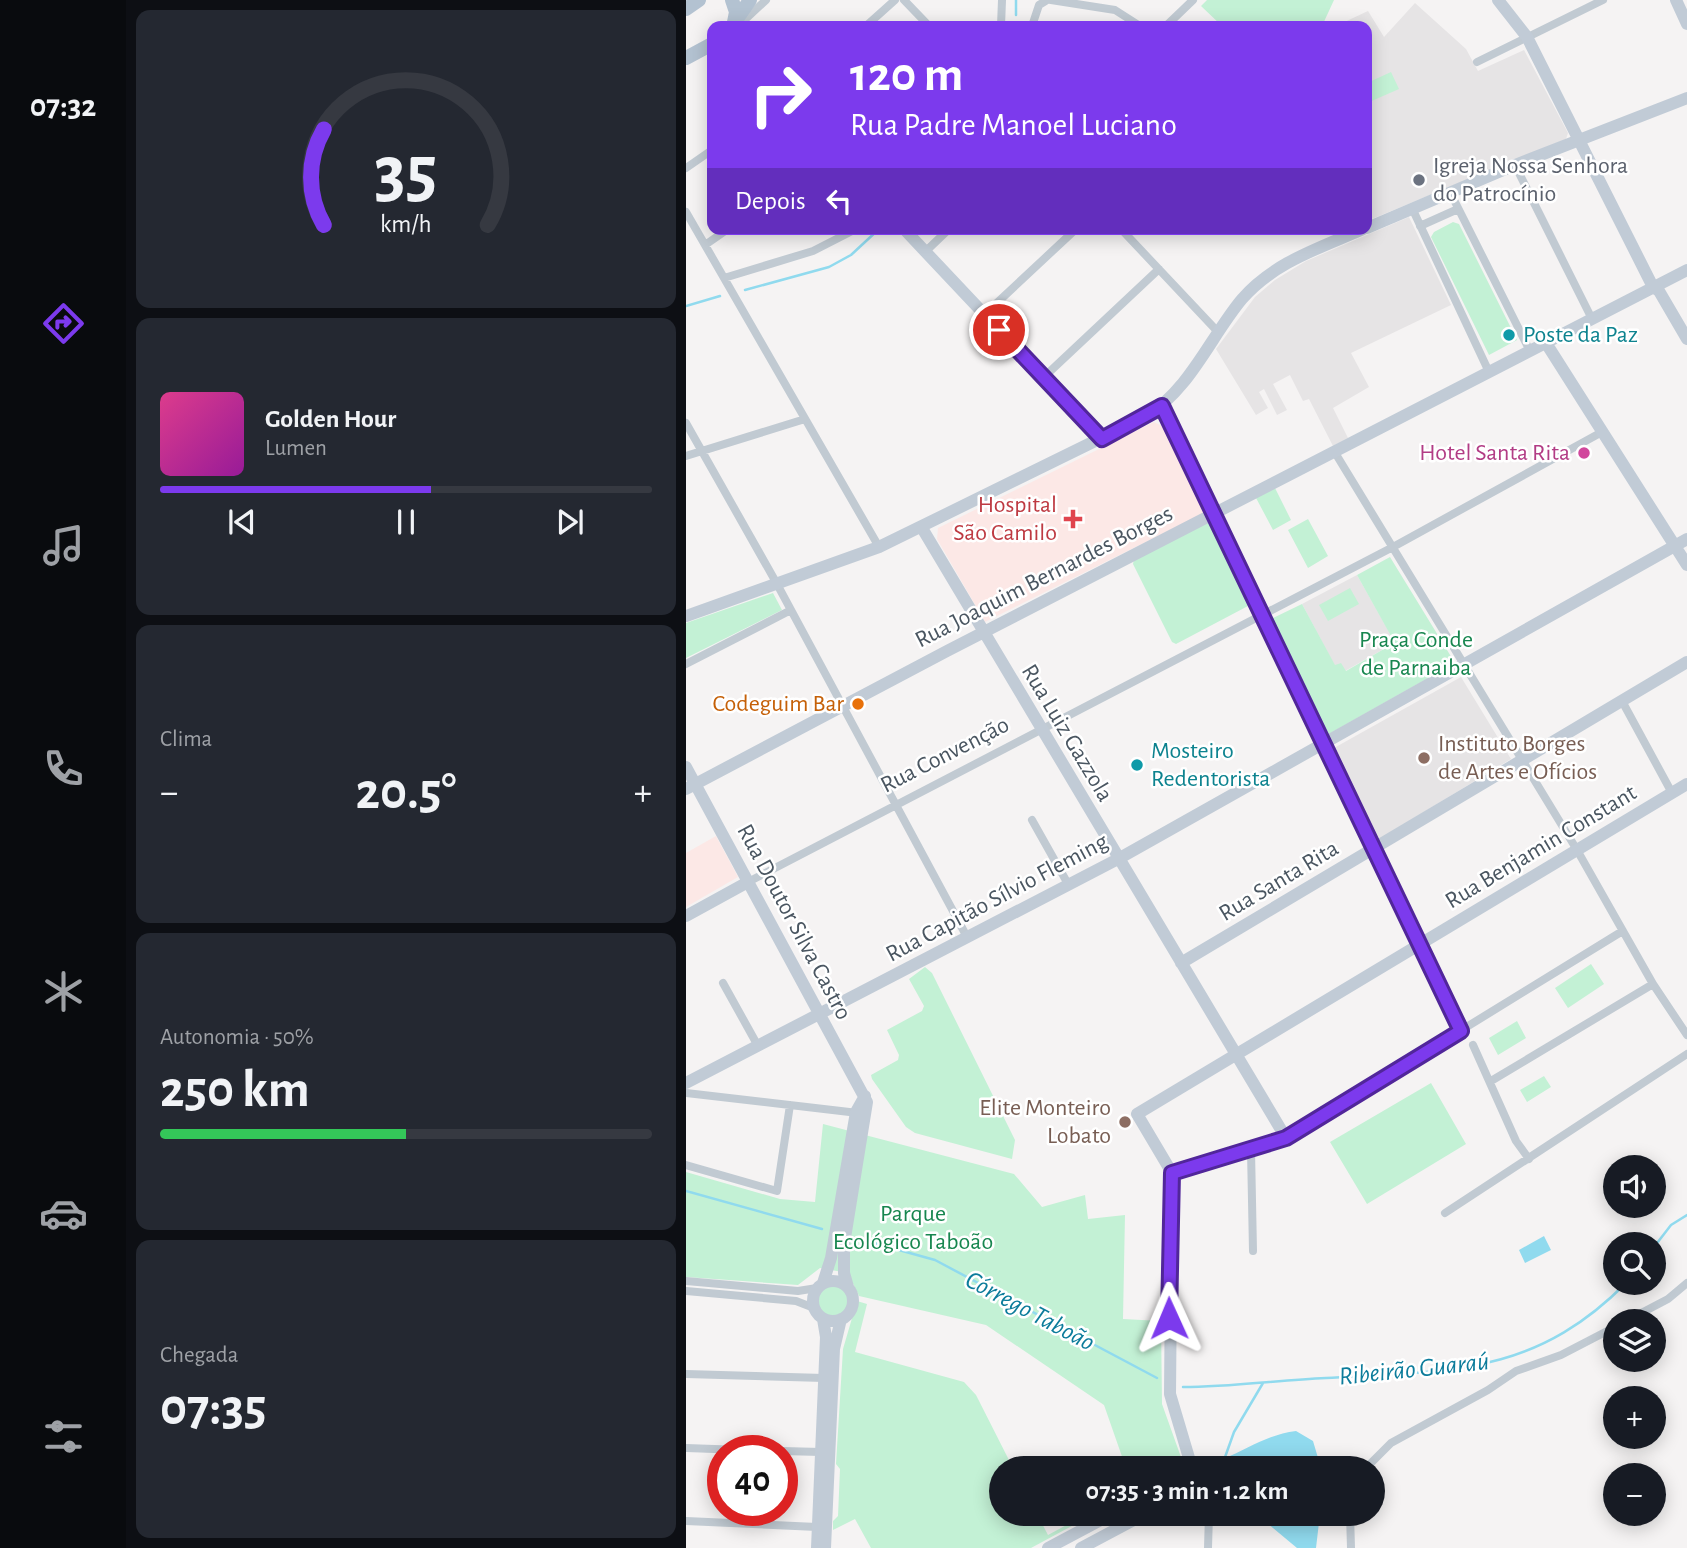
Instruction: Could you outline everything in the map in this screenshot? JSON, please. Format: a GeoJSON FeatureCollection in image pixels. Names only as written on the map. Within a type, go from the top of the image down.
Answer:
{"type":"FeatureCollection","features":[{"type":"Feature","properties":{"kind":"main road"},"geometry":{"type":"LineString","coordinates":[[732,0],[735,21]]}},
{"type":"Feature","properties":{"kind":"main road"},"geometry":{"type":"LineString","coordinates":[[737,21],[750,0]]}},
{"type":"Feature","properties":{"kind":"street"},"geometry":{"type":"LineString","coordinates":[[740,21],[766,0]]}},
{"type":"Feature","properties":{"kind":"street"},"geometry":{"type":"LineString","coordinates":[[872,21],[895,0]]}},
{"type":"Feature","properties":{"kind":"street"},"geometry":{"type":"LineString","coordinates":[[904,0],[924,21]]}},
{"type":"Feature","properties":{"kind":"street"},"geometry":{"type":"LineString","coordinates":[[1001,21],[1002,0]]}},
{"type":"Feature","properties":{"kind":"street"},"geometry":{"type":"LineString","coordinates":[[1034,21],[1039,5],[1049,0],[1115,10],[1132,21]]}},
{"type":"Feature","properties":{"kind":"street"},"geometry":{"type":"LineString","coordinates":[[1171,21],[1193,0]]}},
{"type":"Feature","properties":{"kind":"street"},"geometry":{"type":"LineString","coordinates":[[1498,0],[1527,37],[1653,287],[1687,340]]}},
{"type":"Feature","properties":{"kind":"street"},"geometry":{"type":"LineString","coordinates":[[1676,0],[1687,24]]}},
{"type":"Feature","properties":{"kind":"street"},"geometry":{"type":"LineString","coordinates":[[1477,62],[1598,1]]}},
{"type":"Feature","properties":{"kind":"street"},"geometry":{"type":"LineString","coordinates":[[1372,225],[1515,165],[1687,98]]}},
{"type":"Feature","properties":{"kind":"street"},"geometry":{"type":"LineString","coordinates":[[686,168],[707,153]]}},
{"type":"Feature","properties":{"kind":"street"},"geometry":{"type":"LineString","coordinates":[[1515,165],[1592,319]]}},
{"type":"Feature","properties":{"kind":"street"},"geometry":{"type":"LineString","coordinates":[[1450,192],[1530,351]]}},
{"type":"Feature","properties":{"kind":"street"},"geometry":{"type":"LineString","coordinates":[[1412,208],[1489,372]]}},
{"type":"Feature","properties":{"kind":"street"},"geometry":{"type":"LineString","coordinates":[[1420,226],[1458,209]]}},
{"type":"Feature","properties":{"kind":"street"},"geometry":{"type":"LineString","coordinates":[[686,212],[879,547]]}},
{"type":"Feature","properties":{"kind":"street"},"geometry":{"type":"LineString","coordinates":[[705,245],[719,235]]}},
{"type":"Feature","properties":{"kind":"street"},"geometry":{"type":"LineString","coordinates":[[724,278],[813,251],[844,235]]}},
{"type":"Feature","properties":{"kind":"street"},"geometry":{"type":"LineString","coordinates":[[909,235],[1102,439]]}},
{"type":"Feature","properties":{"kind":"street"},"geometry":{"type":"LineString","coordinates":[[925,252],[943,235]]}},
{"type":"Feature","properties":{"kind":"street"},"geometry":{"type":"LineString","coordinates":[[985,314],[1070,235]]}},
{"type":"Feature","properties":{"kind":"street"},"geometry":{"type":"LineString","coordinates":[[1127,235],[1218,332]]}},
{"type":"Feature","properties":{"kind":"street"},"geometry":{"type":"LineString","coordinates":[[686,616],[879,547],[1102,439],[1162,406],[1245,296],[1278,268],[1350,235]]}},
{"type":"Feature","properties":{"kind":"street"},"geometry":{"type":"LineString","coordinates":[[1044,377],[1159,269]]}},
{"type":"Feature","properties":{"kind":"street","name":"Rua Joaquim Bernardes Borges"},"geometry":{"type":"LineString","coordinates":[[690,786],[1687,270]]}},
{"type":"Feature","properties":{"kind":"street"},"geometry":{"type":"LineString","coordinates":[[1546,343],[1687,565]]}},
{"type":"Feature","properties":{"kind":"street"},"geometry":{"type":"LineString","coordinates":[[1162,406],[1461,1031]]}},
{"type":"Feature","properties":{"kind":"street"},"geometry":{"type":"LineString","coordinates":[[686,456],[805,419]]}},
{"type":"Feature","properties":{"kind":"street"},"geometry":{"type":"LineString","coordinates":[[686,423],[777,584],[967,937]]}},
{"type":"Feature","properties":{"kind":"street"},"geometry":{"type":"LineString","coordinates":[[1261,615],[1393,547],[1602,432]]}},
{"type":"Feature","properties":{"kind":"street"},"geometry":{"type":"LineString","coordinates":[[1334,451],[1577,850],[1621,932],[1687,1035]]}},
{"type":"Feature","properties":{"kind":"street","name":"Rua Luiz Gazzola"},"geometry":{"type":"LineString","coordinates":[[922,528],[1286,1138]]}},
{"type":"Feature","properties":{"kind":"street"},"geometry":{"type":"LineString","coordinates":[[1324,745],[1687,539]]}},
{"type":"Feature","properties":{"kind":"street"},"geometry":{"type":"LineString","coordinates":[[686,664],[791,610]]}},
{"type":"Feature","properties":{"kind":"street","name":"Rua Convenção"},"geometry":{"type":"LineString","coordinates":[[686,916],[895,804],[1261,615]]}},
{"type":"Feature","properties":{"kind":"street","name":"Rua Santa Rita"},"geometry":{"type":"LineString","coordinates":[[1181,963],[1687,662]]}},
{"type":"Feature","properties":{"kind":"street"},"geometry":{"type":"LineString","coordinates":[[1622,701],[1672,793]]}},
{"type":"Feature","properties":{"kind":"street","name":"Rua Capitão Sílvio Fleming"},"geometry":{"type":"LineString","coordinates":[[686,1083],[1118,859],[1324,745]]}},
{"type":"Feature","properties":{"kind":"street","name":"Rua Doutor Silva Castro"},"geometry":{"type":"LineString","coordinates":[[686,767],[690,786],[748,883],[865,1096],[862,1114]]}},
{"type":"Feature","properties":{"kind":"street","name":"Rua Benjamin Constant"},"geometry":{"type":"LineString","coordinates":[[1172,1173],[1137,1114],[1687,784]]}},
{"type":"Feature","properties":{"kind":"street"},"geometry":{"type":"LineString","coordinates":[[1031,820],[1068,884]]}},
{"type":"Feature","properties":{"kind":"street"},"geometry":{"type":"LineString","coordinates":[[1188,1456],[1170,1394],[1172,1173],[1286,1138],[1621,932]]}},
{"type":"Feature","properties":{"kind":"street"},"geometry":{"type":"LineString","coordinates":[[723,983],[758,1046]]}},
{"type":"Feature","properties":{"kind":"street"},"geometry":{"type":"LineString","coordinates":[[1491,1081],[1653,984]]}},
{"type":"Feature","properties":{"kind":"street"},"geometry":{"type":"LineString","coordinates":[[1473,1045],[1517,1141],[1529,1159]]}},
{"type":"Feature","properties":{"kind":"street"},"geometry":{"type":"LineString","coordinates":[[1446,1213],[1687,1054]]}},
{"type":"Feature","properties":{"kind":"street"},"geometry":{"type":"LineString","coordinates":[[686,1093],[862,1114]]}},
{"type":"Feature","properties":{"kind":"street"},"geometry":{"type":"LineString","coordinates":[[686,1165],[775,1191],[779,1189],[790,1105]]}},
{"type":"Feature","properties":{"kind":"street"},"geometry":{"type":"LineString","coordinates":[[814,1308],[813,1298],[831,1258],[862,1114]]}},
{"type":"Feature","properties":{"kind":"street"},"geometry":{"type":"LineString","coordinates":[[825,1548],[834,1349],[841,1319],[850,1311],[853,1303],[844,1273],[844,1244],[862,1114]]}},
{"type":"Feature","properties":{"kind":"street"},"geometry":{"type":"LineString","coordinates":[[1251,1150],[1253,1251]]}},
{"type":"Feature","properties":{"kind":"street"},"geometry":{"type":"LineString","coordinates":[[686,1281],[797,1292],[836,1281],[848,1287]]}},
{"type":"Feature","properties":{"kind":"street"},"geometry":{"type":"LineString","coordinates":[[1648,1309],[1687,1283]]}},
{"type":"Feature","properties":{"kind":"street"},"geometry":{"type":"LineString","coordinates":[[686,1291],[796,1301],[814,1308],[823,1319],[826,1337],[817,1548]]}},
{"type":"Feature","properties":{"kind":"street"},"geometry":{"type":"LineString","coordinates":[[823,1319],[841,1319]]}},
{"type":"Feature","properties":{"kind":"street"},"geometry":{"type":"LineString","coordinates":[[1378,1456],[1391,1443],[1488,1390],[1516,1371],[1561,1355],[1603,1333]]}},
{"type":"Feature","properties":{"kind":"street"},"geometry":{"type":"LineString","coordinates":[[686,1374],[824,1378]]}},
{"type":"Feature","properties":{"kind":"street"},"geometry":{"type":"LineString","coordinates":[[686,1448],[707,1449]]}},
{"type":"Feature","properties":{"kind":"street"},"geometry":{"type":"LineString","coordinates":[[798,1451],[821,1452]]}},
{"type":"Feature","properties":{"kind":"street"},"geometry":{"type":"LineString","coordinates":[[686,1521],[817,1527]]}},
{"type":"Feature","properties":{"kind":"street"},"geometry":{"type":"LineString","coordinates":[[1048,1548],[1089,1526]]}},
{"type":"Feature","properties":{"kind":"street"},"geometry":{"type":"LineString","coordinates":[[1081,1548],[1122,1526]]}},
{"type":"Feature","properties":{"kind":"street"},"geometry":{"type":"LineString","coordinates":[[1208,1548],[1209,1526]]}},
{"type":"Feature","properties":{"kind":"street"},"geometry":{"type":"LineString","coordinates":[[1350,1526],[1351,1548]]}},
{"type":"Feature","properties":{"kind":"shaded area"},"geometry":{"type":"Polygon","coordinates":[[[1415,3],[1466,49],[1478,71],[1524,50],[1568,133],[1566,139],[1372,219],[1372,21],[1347,21],[1368,11],[1384,37],[1415,3]]]}},
{"type":"Feature","properties":{"kind":"shaded area"},"geometry":{"type":"Polygon","coordinates":[[[1409,217],[1451,305],[1351,353],[1369,387],[1333,408],[1348,438],[1333,446],[1309,399],[1303,401],[1290,375],[1273,384],[1287,410],[1277,415],[1264,389],[1259,392],[1268,408],[1256,415],[1216,349],[1255,297],[1275,280],[1306,261],[1409,217]]]}},
{"type":"Feature","properties":{"kind":"shaded area","name":"Hospital São Camilo"},"geometry":{"type":"Polygon","coordinates":[[[1154,422],[1166,428],[1206,512],[985,622],[937,539],[938,528],[1154,422]]]}},
{"type":"Feature","properties":{"kind":"shaded area"},"geometry":{"type":"Polygon","coordinates":[[[1357,575],[1392,637],[1389,646],[1345,671],[1335,666],[1302,604],[1357,575]]]}},
{"type":"Feature","properties":{"kind":"shaded area","name":"Instituto Borges de Artes e Ofícios"},"geometry":{"type":"Polygon","coordinates":[[[1461,677],[1511,759],[1381,838],[1375,837],[1334,748],[1461,677]]]}},
{"type":"Feature","properties":{"kind":"shaded area"},"geometry":{"type":"Polygon","coordinates":[[[716,836],[738,877],[686,907],[686,853],[716,836]]]}},
{"type":"Feature","properties":{"kind":"green space"},"geometry":{"type":"Polygon","coordinates":[[[1207,0],[1334,0],[1324,21],[1217,21],[1201,6],[1207,0]]]}},
{"type":"Feature","properties":{"kind":"green space"},"geometry":{"type":"Polygon","coordinates":[[[1391,72],[1399,89],[1372,101],[1372,81],[1391,72]]]}},
{"type":"Feature","properties":{"kind":"green space"},"geometry":{"type":"Polygon","coordinates":[[[1453,222],[1459,224],[1517,340],[1489,355],[1431,237],[1434,232],[1453,222]]]}},
{"type":"Feature","properties":{"kind":"green space"},"geometry":{"type":"Polygon","coordinates":[[[1274,486],[1291,520],[1273,530],[1255,496],[1274,486]]]}},
{"type":"Feature","properties":{"kind":"green space"},"geometry":{"type":"Polygon","coordinates":[[[1308,519],[1328,556],[1308,568],[1288,530],[1308,519]]]}},
{"type":"Feature","properties":{"kind":"green space"},"geometry":{"type":"Polygon","coordinates":[[[1208,521],[1212,522],[1249,602],[1248,606],[1176,644],[1172,642],[1133,564],[1134,559],[1208,521]]]}},
{"type":"Feature","properties":{"kind":"green space","name":"Praça Conde de Parnaiba"},"geometry":{"type":"Polygon","coordinates":[[[1390,557],[1455,663],[1327,735],[1271,619],[1302,604],[1335,665],[1341,663],[1346,671],[1389,646],[1386,640],[1391,636],[1357,575],[1390,557]]]}},
{"type":"Feature","properties":{"kind":"green space"},"geometry":{"type":"Polygon","coordinates":[[[1350,588],[1359,604],[1328,621],[1319,605],[1350,588]]]}},
{"type":"Feature","properties":{"kind":"green space"},"geometry":{"type":"Polygon","coordinates":[[[773,593],[782,610],[686,658],[686,623],[773,593]]]}},
{"type":"Feature","properties":{"kind":"green space"},"geometry":{"type":"Polygon","coordinates":[[[1591,964],[1604,984],[1568,1008],[1555,988],[1591,964]]]}},
{"type":"Feature","properties":{"kind":"green space"},"geometry":{"type":"Polygon","coordinates":[[[925,967],[932,973],[1015,1140],[1012,1159],[915,1133],[906,1127],[872,1079],[871,1075],[898,1060],[899,1055],[887,1030],[922,1011],[924,1006],[909,979],[925,967]]]}},
{"type":"Feature","properties":{"kind":"green space"},"geometry":{"type":"Polygon","coordinates":[[[1517,1021],[1526,1038],[1498,1055],[1489,1038],[1517,1021]]]}},
{"type":"Feature","properties":{"kind":"green space"},"geometry":{"type":"Polygon","coordinates":[[[1544,1076],[1551,1087],[1527,1102],[1520,1090],[1544,1076]]]}},
{"type":"Feature","properties":{"kind":"green space"},"geometry":{"type":"Polygon","coordinates":[[[1431,1083],[1466,1144],[1367,1204],[1330,1142],[1431,1083]]]}},
{"type":"Feature","properties":{"kind":"green space","name":"Parque Ecológico Taboão"},"geometry":{"type":"Polygon","coordinates":[[[823,1124],[1014,1174],[1042,1207],[1085,1195],[1088,1219],[1125,1215],[1123,1319],[1161,1321],[1162,1404],[1181,1456],[1122,1456],[1104,1405],[986,1325],[859,1296],[848,1273],[820,1268],[798,1285],[686,1277],[686,1172],[780,1199],[815,1202],[823,1124]]]}},
{"type":"Feature","properties":{"kind":"green space"},"geometry":{"type":"Polygon","coordinates":[[[833,1284],[845,1289],[850,1301],[845,1313],[833,1318],[821,1313],[816,1301],[821,1289],[833,1284]]]}},
{"type":"Feature","properties":{"kind":"green space"},"geometry":{"type":"Polygon","coordinates":[[[857,1301],[867,1304],[855,1352],[964,1382],[976,1395],[1007,1456],[989,1456],[989,1526],[1043,1526],[1048,1535],[1065,1526],[1072,1526],[1031,1548],[871,1548],[855,1519],[833,1530],[833,1521],[838,1516],[840,1469],[836,1464],[843,1349],[857,1301]]]}},
{"type":"Feature","properties":{"kind":"water"},"geometry":{"type":"Polygon","coordinates":[[[1544,1236],[1551,1250],[1525,1263],[1519,1250],[1544,1236]]]}},
{"type":"Feature","properties":{"kind":"water"},"geometry":{"type":"Polygon","coordinates":[[[1296,1431],[1313,1441],[1317,1456],[1230,1456],[1268,1439],[1296,1431]]]}},
{"type":"Feature","properties":{"kind":"water"},"geometry":{"type":"Polygon","coordinates":[[[1270,1526],[1319,1526],[1316,1548],[1297,1548],[1270,1526]]]}},
{"type":"Feature","properties":{"kind":"waterway"},"geometry":{"type":"LineString","coordinates":[[1016,0],[1016,15]]}},
{"type":"Feature","properties":{"kind":"waterway"},"geometry":{"type":"LineString","coordinates":[[745,290],[829,267],[851,255],[873,235]]}},
{"type":"Feature","properties":{"kind":"waterway"},"geometry":{"type":"LineString","coordinates":[[686,306],[720,296]]}},
{"type":"Feature","properties":{"kind":"waterway","name":"Córrego Taboão"},"geometry":{"type":"LineString","coordinates":[[686,1191],[822,1229]]}},
{"type":"Feature","properties":{"kind":"waterway","name":"Ribeirão Guaraú"},"geometry":{"type":"LineString","coordinates":[[1666,1232],[1671,1225],[1687,1215]]}},
{"type":"Feature","properties":{"kind":"waterway","name":"Córrego Taboão"},"geometry":{"type":"LineString","coordinates":[[859,1239],[935,1260],[1157,1378]]}},
{"type":"Feature","properties":{"kind":"waterway","name":"Ribeirão Guaraú"},"geometry":{"type":"LineString","coordinates":[[1183,1387],[1411,1373],[1487,1363],[1523,1352],[1557,1336],[1592,1313],[1612,1295]]}},
{"type":"Feature","properties":{"kind":"waterway"},"geometry":{"type":"LineString","coordinates":[[1225,1456],[1234,1432],[1263,1383]]}},
{"type":"Feature","properties":{"kind":"place","name":"Igreja Nossa Senhora do Patrocínio"},"geometry":{"type":"Point","coordinates":[1419,180]}},
{"type":"Feature","properties":{"kind":"place","name":"Poste da Paz"},"geometry":{"type":"Point","coordinates":[1509,335]}},
{"type":"Feature","properties":{"kind":"place","name":"Hotel Santa Rita"},"geometry":{"type":"Point","coordinates":[1584,453]}},
{"type":"Feature","properties":{"kind":"place","name":"Hospital São Camilo"},"geometry":{"type":"Point","coordinates":[1073,519]}},
{"type":"Feature","properties":{"kind":"place","name":"Codeguim Bar"},"geometry":{"type":"Point","coordinates":[858,704]}},
{"type":"Feature","properties":{"kind":"place","name":"Instituto Borges de Artes e Ofícios"},"geometry":{"type":"Point","coordinates":[1424,758]}},
{"type":"Feature","properties":{"kind":"place","name":"Mosteiro Redentorista"},"geometry":{"type":"Point","coordinates":[1137,765]}},
{"type":"Feature","properties":{"kind":"place","name":"Elite Monteiro Lobato"},"geometry":{"type":"Point","coordinates":[1125,1122]}},
{"type":"Feature","properties":{"kind":"route"},"geometry":{"type":"LineString","coordinates":[[999,330],[1102,439],[1162,406],[1461,1031],[1286,1138],[1172,1173],[1169,1187],[1169,1318]]}}]}
